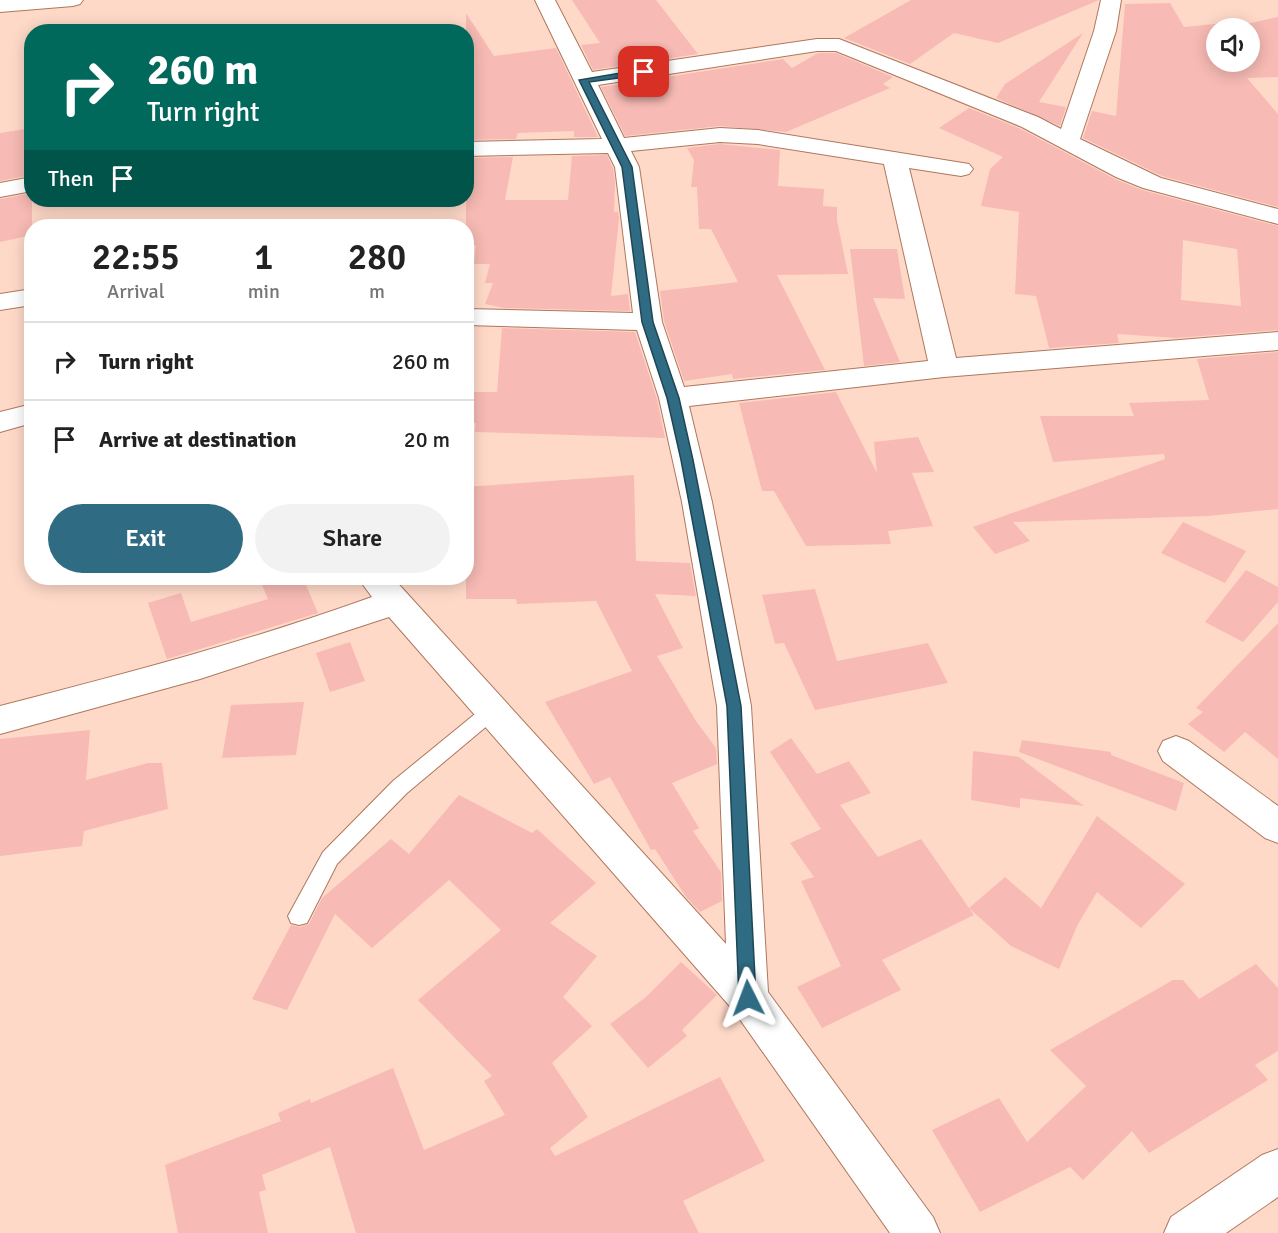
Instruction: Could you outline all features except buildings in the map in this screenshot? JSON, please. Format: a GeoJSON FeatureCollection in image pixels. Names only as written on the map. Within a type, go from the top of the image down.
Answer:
{"type":"FeatureCollection","features":[{"type":"Feature","properties":{"kind":"street"},"geometry":{"type":"LineString","coordinates":[[0,6],[73,0]]}},
{"type":"Feature","properties":{"kind":"street"},"geometry":{"type":"LineString","coordinates":[[545,0],[627,167],[648,322],[673,398],[697,502],[734,706],[748,998]]}},
{"type":"Feature","properties":{"kind":"street"},"geometry":{"type":"LineString","coordinates":[[1068,141],[1105,31],[1110,0]]}},
{"type":"Feature","properties":{"kind":"street"},"geometry":{"type":"LineString","coordinates":[[584,80],[705,64],[817,45],[839,45],[1030,122],[1125,172],[1152,183],[1278,217]]}},
{"type":"Feature","properties":{"kind":"street"},"geometry":{"type":"LineString","coordinates":[[474,149],[616,146],[730,135],[894,157],[961,169]]}},
{"type":"Feature","properties":{"kind":"street"},"geometry":{"type":"LineString","coordinates":[[894,157],[944,368]]}},
{"type":"Feature","properties":{"kind":"street"},"geometry":{"type":"LineString","coordinates":[[0,190],[24,186]]}},
{"type":"Feature","properties":{"kind":"street"},"geometry":{"type":"LineString","coordinates":[[0,302],[24,298]]}},
{"type":"Feature","properties":{"kind":"street"},"geometry":{"type":"LineString","coordinates":[[474,316],[648,322]]}},
{"type":"Feature","properties":{"kind":"street"},"geometry":{"type":"LineString","coordinates":[[673,398],[944,368],[1278,341]]}},
{"type":"Feature","properties":{"kind":"street"},"geometry":{"type":"LineString","coordinates":[[0,422],[24,414]]}},
{"type":"Feature","properties":{"kind":"street"},"geometry":{"type":"LineString","coordinates":[[0,720],[208,666],[321,630],[386,589],[748,998],[917,1233]]}},
{"type":"Feature","properties":{"kind":"street"},"geometry":{"type":"LineString","coordinates":[[1176,751],[1278,827]]}},
{"type":"Feature","properties":{"kind":"street"},"geometry":{"type":"LineString","coordinates":[[1188,1233],[1278,1172]]}},
{"type":"Feature","properties":{"kind":"lane"},"geometry":{"type":"LineString","coordinates":[[299,916],[330,858],[400,787],[493,710]]}},
{"type":"Feature","properties":{"kind":"route"},"geometry":{"type":"LineString","coordinates":[[644,72],[584,80],[627,167],[648,322],[673,398],[697,502],[734,706],[748,998]]}}]}
